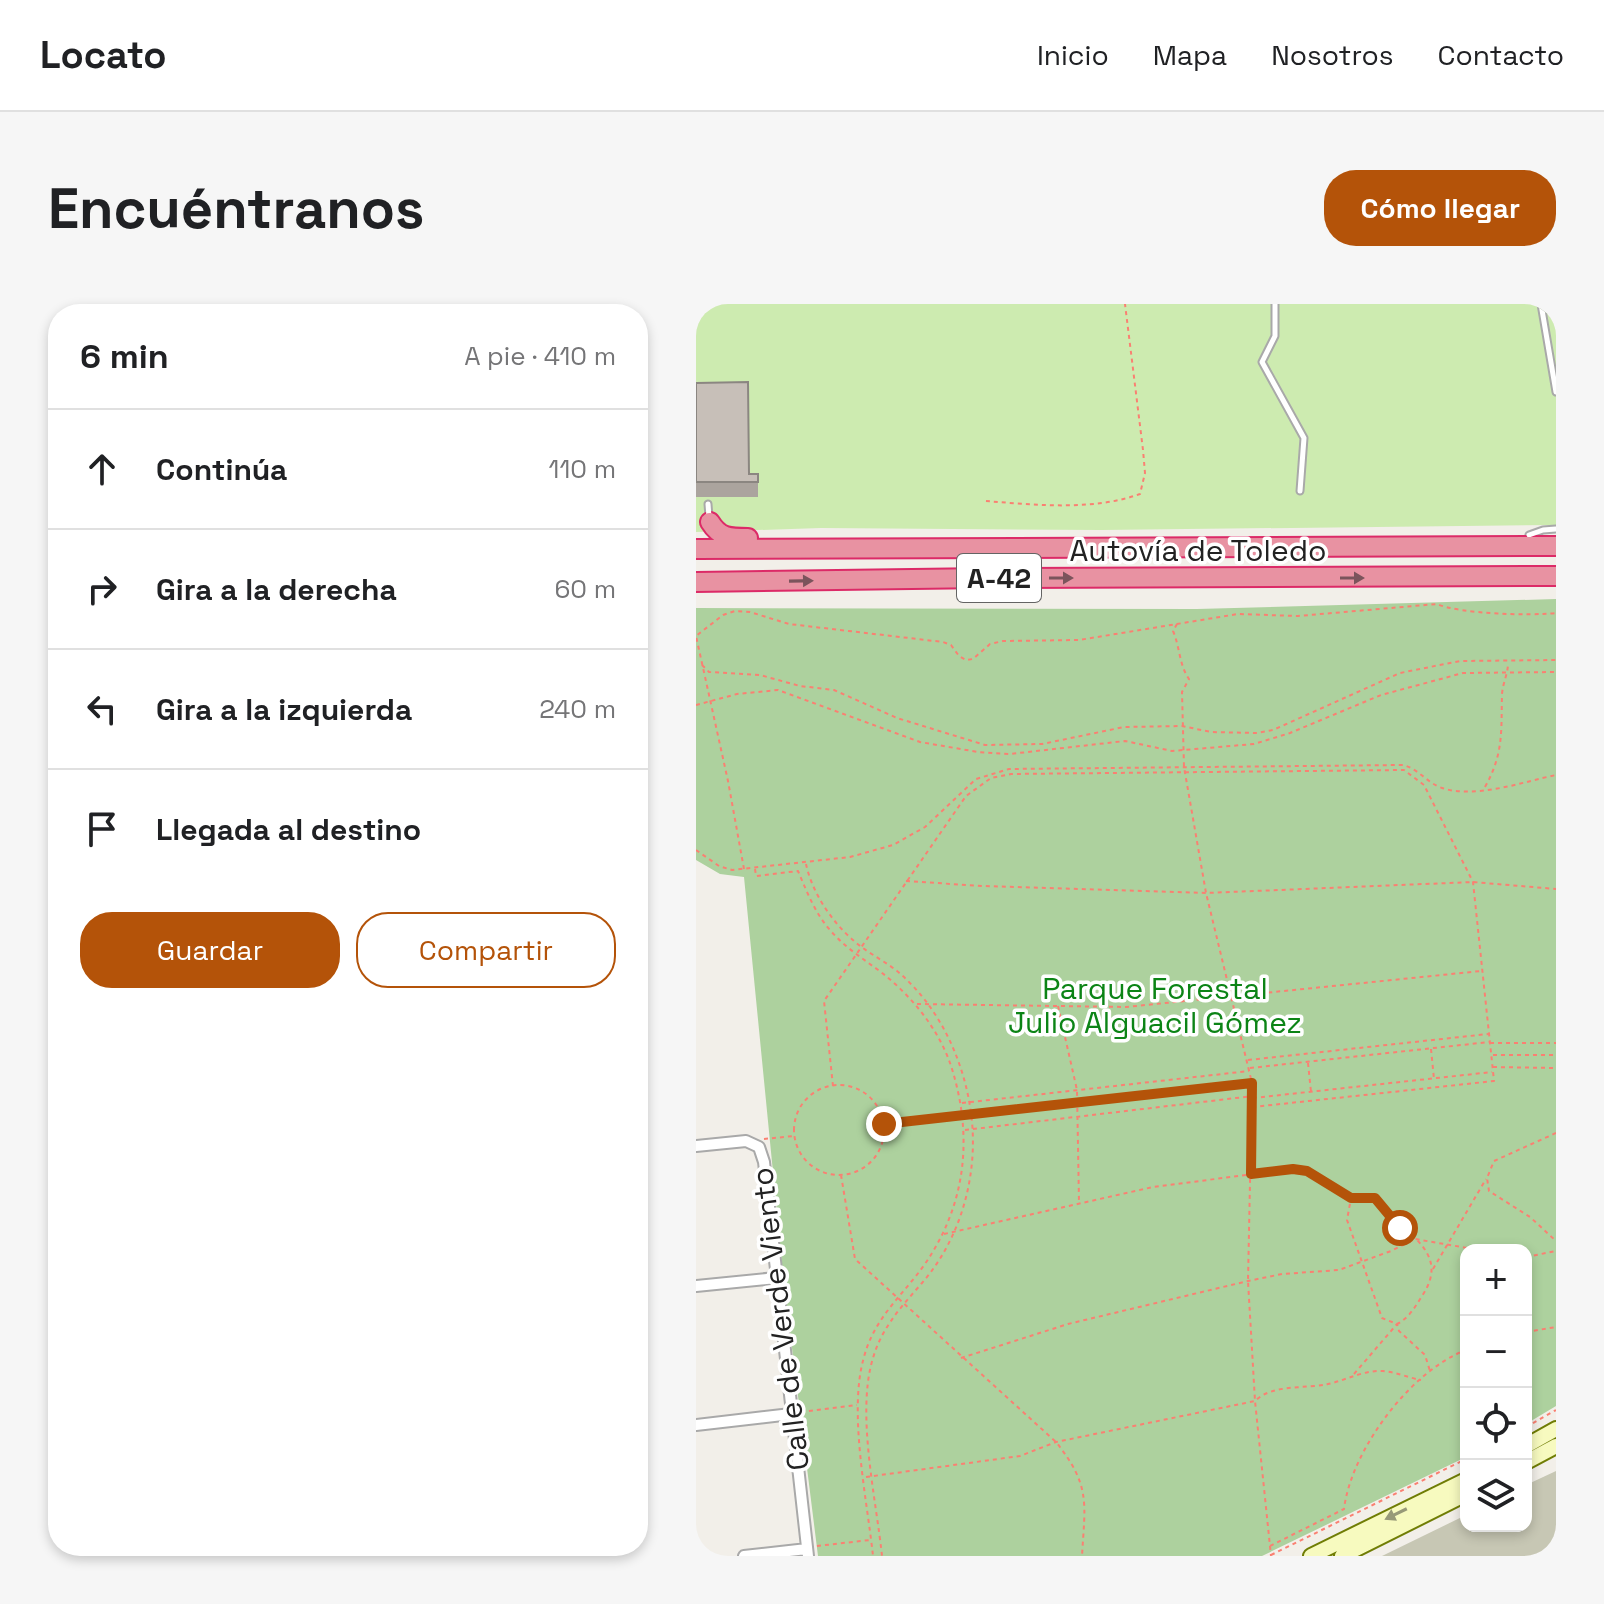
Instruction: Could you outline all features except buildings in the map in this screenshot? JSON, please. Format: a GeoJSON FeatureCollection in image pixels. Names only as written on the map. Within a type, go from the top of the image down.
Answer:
{"type":"FeatureCollection","features":[{"type":"Feature","properties":{"kind":"highway"},"geometry":{"type":"LineString","coordinates":[[696,538],[704,534],[709,513],[718,535],[727,538],[875,537],[917,549]]}},
{"type":"Feature","properties":{"kind":"highway"},"geometry":{"type":"LineString","coordinates":[[1443,546],[1487,535],[1556,532]]}},
{"type":"Feature","properties":{"kind":"highway","name":"Autovía de Toledo"},"geometry":{"type":"LineString","coordinates":[[696,549],[1556,546]]}},
{"type":"Feature","properties":{"kind":"highway","name":"Autovía de Toledo"},"geometry":{"type":"LineString","coordinates":[[696,582],[1556,576]]}},
{"type":"Feature","properties":{"kind":"main road"},"geometry":{"type":"LineString","coordinates":[[1532,1443],[1556,1429]]}},
{"type":"Feature","properties":{"kind":"main road"},"geometry":{"type":"LineString","coordinates":[[1530,1460],[1556,1446]]}},
{"type":"Feature","properties":{"kind":"main road"},"geometry":{"type":"LineString","coordinates":[[1311,1556],[1460,1483]]}},
{"type":"Feature","properties":{"kind":"main road"},"geometry":{"type":"LineString","coordinates":[[1342,1556],[1460,1497]]}},
{"type":"Feature","properties":{"kind":"street","name":"Calle de Verde Viento"},"geometry":{"type":"LineString","coordinates":[[696,1146],[746,1141],[759,1147],[764,1162],[810,1550]]}},
{"type":"Feature","properties":{"kind":"street"},"geometry":{"type":"LineString","coordinates":[[696,1286],[776,1278]]}},
{"type":"Feature","properties":{"kind":"street"},"geometry":{"type":"LineString","coordinates":[[696,1425],[795,1413]]}},
{"type":"Feature","properties":{"kind":"street"},"geometry":{"type":"LineString","coordinates":[[744,1556],[810,1550]]}},
{"type":"Feature","properties":{"kind":"lane"},"geometry":{"type":"LineString","coordinates":[[1275,304],[1275,336],[1262,362],[1304,438],[1300,491]]}},
{"type":"Feature","properties":{"kind":"lane"},"geometry":{"type":"LineString","coordinates":[[1541,304],[1556,392]]}},
{"type":"Feature","properties":{"kind":"path"},"geometry":{"type":"LineString","coordinates":[[986,501],[1030,505],[1099,503],[1124,500],[1140,494],[1145,473],[1125,304]]}},
{"type":"Feature","properties":{"kind":"path"},"geometry":{"type":"LineString","coordinates":[[744,869],[696,636],[723,615],[735,611],[750,612],[789,624],[943,642],[951,645],[966,660],[973,659],[990,644],[1003,641],[1079,640],[1238,614],[1298,616],[1437,604],[1451,611],[1529,615],[1556,613]]}},
{"type":"Feature","properties":{"kind":"path"},"geometry":{"type":"LineString","coordinates":[[1178,623],[1173,631],[1179,644],[1182,669],[1189,679],[1182,692],[1185,774],[1206,893],[1252,1083],[1248,1281],[1255,1401],[1271,1556],[1464,1460]]}},
{"type":"Feature","properties":{"kind":"path"},"geometry":{"type":"LineString","coordinates":[[701,664],[709,672],[760,675],[800,686],[834,690],[897,718],[985,745],[1042,744],[1124,727],[1182,726],[1211,732],[1257,733],[1273,730],[1400,673],[1460,661],[1556,660]]}},
{"type":"Feature","properties":{"kind":"path"},"geometry":{"type":"LineString","coordinates":[[1484,789],[1501,747],[1502,690],[1508,672],[1507,661]]}},
{"type":"Feature","properties":{"kind":"path"},"geometry":{"type":"LineString","coordinates":[[696,705],[737,694],[778,690],[920,742],[978,752],[1010,754],[1125,741],[1172,751],[1254,744],[1290,733],[1381,695],[1463,673],[1556,672]]}},
{"type":"Feature","properties":{"kind":"path"},"geometry":{"type":"LineString","coordinates":[[696,850],[719,866],[732,870],[861,855],[893,845],[925,827],[965,787],[986,774],[1009,769],[1403,765],[1440,787],[1453,790],[1484,789],[1556,775]]}},
{"type":"Feature","properties":{"kind":"path"},"geometry":{"type":"LineString","coordinates":[[833,1086],[824,1001],[966,796],[991,778],[1011,774],[1404,770],[1424,785],[1473,882],[1494,1081],[1253,1107]]}},
{"type":"Feature","properties":{"kind":"path"},"geometry":{"type":"LineString","coordinates":[[806,862],[816,891],[831,915],[861,946],[897,971],[927,1004],[946,1034],[958,1059],[970,1102],[973,1129],[971,1175],[954,1232],[935,1266],[880,1337],[867,1385],[870,1454],[882,1556]]}},
{"type":"Feature","properties":{"kind":"path"},"geometry":{"type":"LineString","coordinates":[[755,868],[756,876],[798,871],[810,900],[830,929],[856,955],[887,977],[916,1004],[941,1042],[962,1103],[964,1130],[960,1188],[943,1235],[917,1274],[876,1325],[863,1358],[857,1405],[873,1556]]}},
{"type":"Feature","properties":{"kind":"path"},"geometry":{"type":"LineString","coordinates":[[906,881],[1206,893],[1473,882],[1556,889]]}},
{"type":"Feature","properties":{"kind":"path"},"geometry":{"type":"LineString","coordinates":[[916,1004],[1126,1007],[1482,971]]}},
{"type":"Feature","properties":{"kind":"path"},"geometry":{"type":"LineString","coordinates":[[1058,1005],[1080,1116],[1079,1203]]}},
{"type":"Feature","properties":{"kind":"path"},"geometry":{"type":"LineString","coordinates":[[1247,1060],[1489,1034]]}},
{"type":"Feature","properties":{"kind":"path"},"geometry":{"type":"LineString","coordinates":[[962,1103],[1490,1042],[1556,1043]]}},
{"type":"Feature","properties":{"kind":"path"},"geometry":{"type":"LineString","coordinates":[[1431,1048],[1434,1079]]}},
{"type":"Feature","properties":{"kind":"path"},"geometry":{"type":"LineString","coordinates":[[1491,1055],[1556,1055]]}},
{"type":"Feature","properties":{"kind":"path"},"geometry":{"type":"LineString","coordinates":[[1308,1062],[1311,1092]]}},
{"type":"Feature","properties":{"kind":"path"},"geometry":{"type":"LineString","coordinates":[[964,1130],[1493,1070],[1556,1068]]}},
{"type":"Feature","properties":{"kind":"path"},"geometry":{"type":"LineString","coordinates":[[884,1124],[1252,1083]]}},
{"type":"Feature","properties":{"kind":"path"},"geometry":{"type":"LineString","coordinates":[[833,1086],[847,1086],[865,1093],[878,1106],[884,1124],[883,1143],[874,1159],[859,1171],[841,1175],[822,1172],[807,1161],[795,1136],[796,1117],[805,1101],[820,1089],[833,1086]]}},
{"type":"Feature","properties":{"kind":"path"},"geometry":{"type":"LineString","coordinates":[[1353,1374],[1397,1324],[1407,1319],[1432,1282],[1433,1269],[1494,1161],[1556,1133]]}},
{"type":"Feature","properties":{"kind":"path"},"geometry":{"type":"LineString","coordinates":[[746,1141],[795,1136]]}},
{"type":"Feature","properties":{"kind":"path"},"geometry":{"type":"LineString","coordinates":[[943,1235],[1153,1187],[1293,1169],[1307,1171],[1351,1198],[1375,1198],[1400,1228],[1415,1239],[1433,1269]]}},
{"type":"Feature","properties":{"kind":"path"},"geometry":{"type":"LineString","coordinates":[[841,1175],[855,1259],[1056,1442],[1074,1464],[1083,1484],[1085,1505],[1082,1556]]}},
{"type":"Feature","properties":{"kind":"path"},"geometry":{"type":"LineString","coordinates":[[1487,1178],[1489,1191],[1530,1217],[1556,1241]]}},
{"type":"Feature","properties":{"kind":"path"},"geometry":{"type":"LineString","coordinates":[[1351,1198],[1347,1220],[1382,1318],[1397,1324]]}},
{"type":"Feature","properties":{"kind":"path"},"geometry":{"type":"LineString","coordinates":[[961,1358],[1068,1324],[1248,1281],[1282,1274],[1339,1270],[1415,1239],[1460,1247]]}},
{"type":"Feature","properties":{"kind":"path"},"geometry":{"type":"LineString","coordinates":[[1532,1256],[1556,1251]]}},
{"type":"Feature","properties":{"kind":"path"},"geometry":{"type":"LineString","coordinates":[[1397,1324],[1399,1331],[1425,1355],[1430,1371]]}},
{"type":"Feature","properties":{"kind":"path"},"geometry":{"type":"LineString","coordinates":[[1532,1331],[1556,1327]]}},
{"type":"Feature","properties":{"kind":"path"},"geometry":{"type":"LineString","coordinates":[[1347,1519],[1344,1509],[1349,1480],[1397,1404],[1430,1371],[1460,1354]]}},
{"type":"Feature","properties":{"kind":"path"},"geometry":{"type":"LineString","coordinates":[[865,1477],[1020,1456],[1056,1442],[1255,1401],[1261,1395],[1329,1384],[1353,1374],[1384,1371],[1421,1380]]}},
{"type":"Feature","properties":{"kind":"path"},"geometry":{"type":"LineString","coordinates":[[795,1413],[857,1405]]}},
{"type":"Feature","properties":{"kind":"path"},"geometry":{"type":"LineString","coordinates":[[1532,1424],[1556,1410]]}},
{"type":"Feature","properties":{"kind":"path"},"geometry":{"type":"LineString","coordinates":[[1439,1473],[1442,1479]]}},
{"type":"Feature","properties":{"kind":"path"},"geometry":{"type":"LineString","coordinates":[[1270,1546],[1344,1509]]}},
{"type":"Feature","properties":{"kind":"path"},"geometry":{"type":"LineString","coordinates":[[810,1550],[872,1540]]}},
{"type":"Feature","properties":{"kind":"path"},"geometry":{"type":"LineString","coordinates":[[1292,1545],[1294,1551]]}},
{"type":"Feature","properties":{"kind":"shaded area"},"geometry":{"type":"Polygon","coordinates":[[[1556,1471],[1556,1556],[1382,1556],[1460,1518],[1460,1532],[1532,1532],[1532,1482],[1556,1471]]]}},
{"type":"Feature","properties":{"kind":"green space"},"geometry":{"type":"Polygon","coordinates":[[[696,304],[1556,304],[1556,525],[1101,530],[821,528],[696,532],[696,304]]]}},
{"type":"Feature","properties":{"kind":"green space","name":"Parque Forestal Julio Alguacil Gómez"},"geometry":{"type":"Polygon","coordinates":[[[1556,599],[1556,1406],[1532,1420],[1532,1244],[1460,1244],[1460,1460],[1262,1556],[818,1556],[784,1284],[744,877],[720,874],[696,860],[696,608],[1197,609],[1556,599]]]}},
{"type":"Feature","properties":{"kind":"route"},"geometry":{"type":"LineString","coordinates":[[884,1124],[1252,1083],[1251,1174],[1293,1169],[1307,1171],[1351,1198],[1375,1198],[1400,1228]]}}]}
